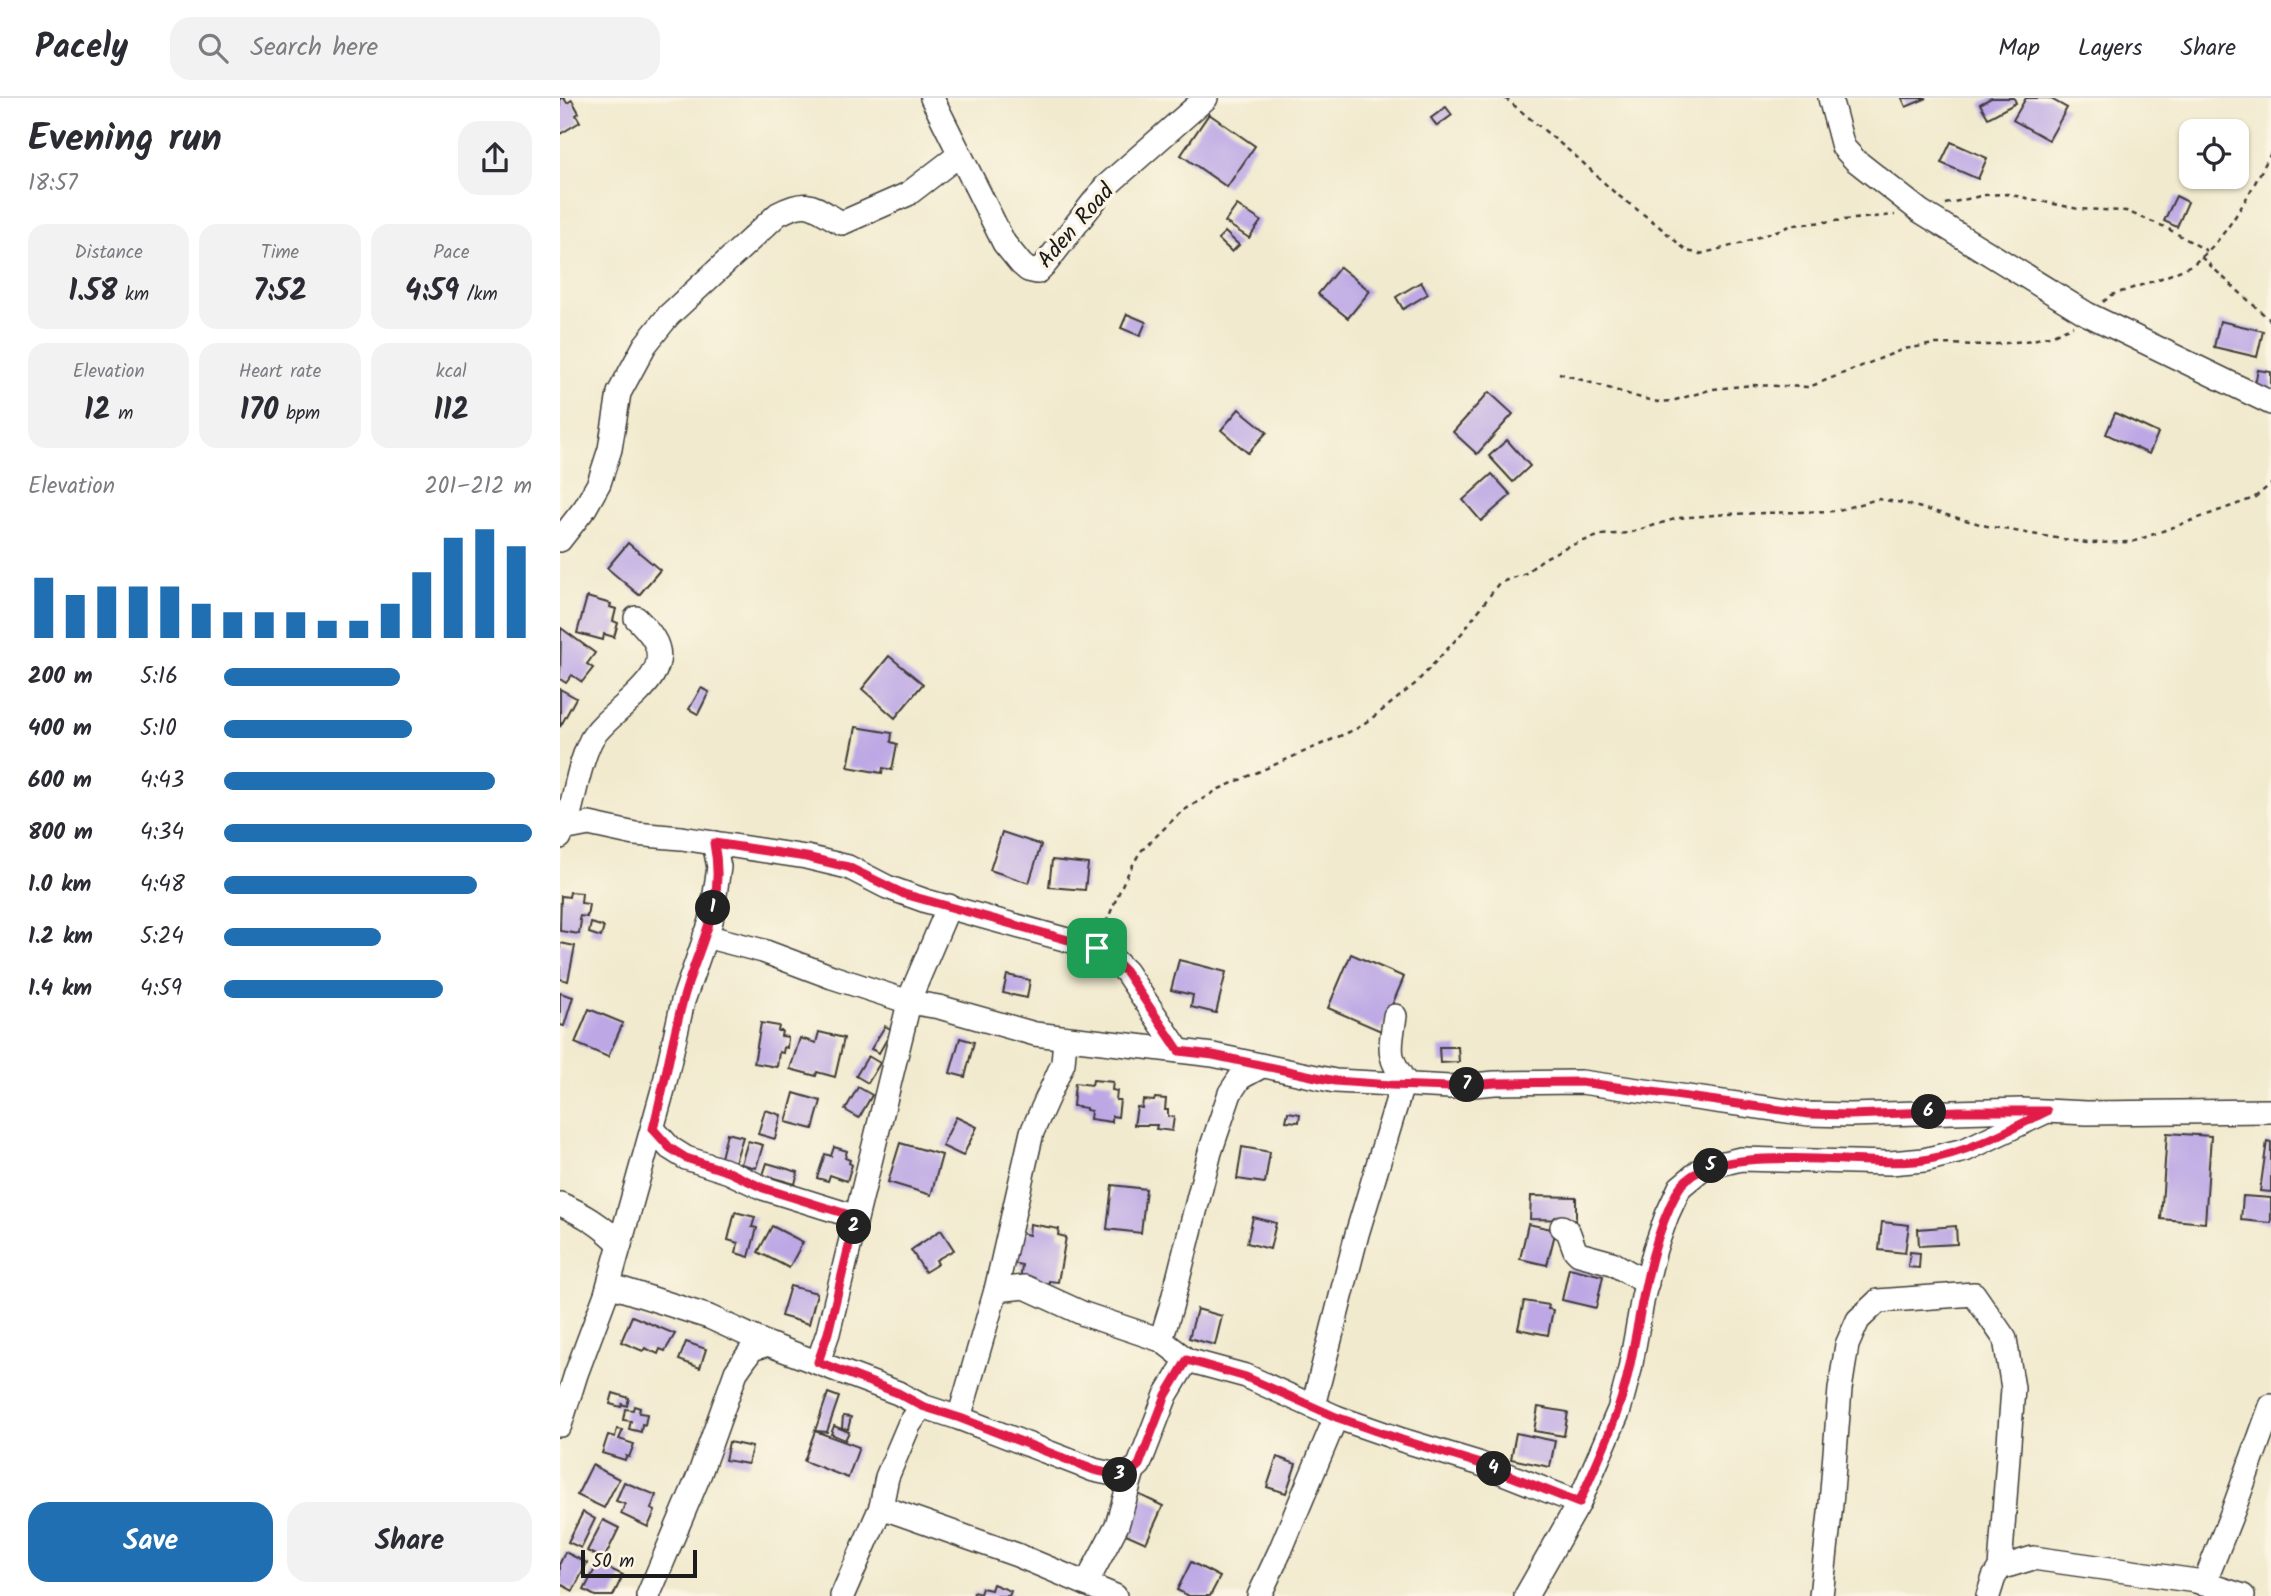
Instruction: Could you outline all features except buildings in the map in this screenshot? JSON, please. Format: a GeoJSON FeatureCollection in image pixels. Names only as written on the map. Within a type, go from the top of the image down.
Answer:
{"type":"FeatureCollection","features":[{"type":"Feature","properties":{"kind":"street","name":"Aden Road"},"geometry":{"type":"LineString","coordinates":[[932,98],[1004,243],[1021,264],[1028,270],[1037,272],[1105,187],[1206,98]]}},
{"type":"Feature","properties":{"kind":"street"},"geometry":{"type":"LineString","coordinates":[[1830,98],[1843,147],[1855,160],[1920,211],[2087,314],[2271,403]]}},
{"type":"Feature","properties":{"kind":"street"},"geometry":{"type":"LineString","coordinates":[[560,540],[585,508],[599,483],[610,449],[619,393],[645,345],[669,315],[778,214],[796,204],[806,204],[842,223],[908,194],[959,155]]}},
{"type":"Feature","properties":{"kind":"street"},"geometry":{"type":"LineString","coordinates":[[636,618],[654,639],[658,650],[657,666],[645,688],[608,719],[592,738],[577,774],[563,824],[589,824],[635,834],[806,857],[848,867],[904,894],[1104,950],[1126,972],[1179,1051]]}},
{"type":"Feature","properties":{"kind":"street"},"geometry":{"type":"LineString","coordinates":[[562,1411],[609,1285],[653,1129],[682,1001],[711,921],[719,867],[714,843]]}},
{"type":"Feature","properties":{"kind":"street"},"geometry":{"type":"LineString","coordinates":[[818,1362],[828,1333],[909,1002],[949,906]]}},
{"type":"Feature","properties":{"kind":"street"},"geometry":{"type":"LineString","coordinates":[[705,936],[763,951],[909,1002],[939,1007],[1035,1034],[1213,1055],[1335,1081],[1450,1087],[1495,1083],[1581,1082],[1809,1114],[2271,1111]]}},
{"type":"Feature","properties":{"kind":"street"},"geometry":{"type":"LineString","coordinates":[[1313,1406],[1357,1234],[1405,1085],[1392,1062],[1395,1016]]}},
{"type":"Feature","properties":{"kind":"street"},"geometry":{"type":"LineString","coordinates":[[960,1418],[996,1290],[1032,1132],[1063,1063],[1065,1039]]}},
{"type":"Feature","properties":{"kind":"street"},"geometry":{"type":"LineString","coordinates":[[1160,1340],[1171,1307],[1210,1152],[1230,1093],[1240,1078],[1262,1066]]}},
{"type":"Feature","properties":{"kind":"street"},"geometry":{"type":"LineString","coordinates":[[1526,1596],[1579,1503],[1619,1410],[1647,1283],[1667,1215],[1680,1187],[1703,1168],[1741,1159],[1890,1163],[1924,1160],[1965,1150],[2047,1111]]}},
{"type":"Feature","properties":{"kind":"street"},"geometry":{"type":"LineString","coordinates":[[653,1129],[670,1148],[686,1158],[729,1172],[763,1188],[856,1217]]}},
{"type":"Feature","properties":{"kind":"street"},"geometry":{"type":"LineString","coordinates":[[560,1204],[589,1217],[620,1244]]}},
{"type":"Feature","properties":{"kind":"street"},"geometry":{"type":"LineString","coordinates":[[1562,1227],[1568,1231],[1579,1254],[1612,1263],[1647,1283]]}},
{"type":"Feature","properties":{"kind":"street"},"geometry":{"type":"LineString","coordinates":[[609,1285],[709,1317],[768,1344],[898,1393],[922,1406],[1094,1470],[1124,1475],[1139,1465],[1166,1395],[1187,1360]]}},
{"type":"Feature","properties":{"kind":"street"},"geometry":{"type":"LineString","coordinates":[[996,1290],[1025,1287],[1084,1314],[1160,1340],[1187,1360],[1246,1377],[1336,1417],[1478,1463],[1579,1503]]}},
{"type":"Feature","properties":{"kind":"street"},"geometry":{"type":"LineString","coordinates":[[1821,1596],[1840,1389],[1847,1345],[1857,1320],[1878,1301],[1974,1294],[2005,1339],[2013,1388],[2000,1568],[1988,1596]]}},
{"type":"Feature","properties":{"kind":"street"},"geometry":{"type":"LineString","coordinates":[[648,1596],[700,1473],[736,1371],[752,1349],[768,1344]]}},
{"type":"Feature","properties":{"kind":"street"},"geometry":{"type":"LineString","coordinates":[[842,1596],[881,1507],[887,1477],[909,1425],[922,1406]]}},
{"type":"Feature","properties":{"kind":"street"},"geometry":{"type":"LineString","coordinates":[[2204,1584],[2234,1511],[2271,1406]]}},
{"type":"Feature","properties":{"kind":"street"},"geometry":{"type":"LineString","coordinates":[[1259,1596],[1336,1417]]}},
{"type":"Feature","properties":{"kind":"street"},"geometry":{"type":"LineString","coordinates":[[1086,1584],[1116,1525],[1133,1471]]}},
{"type":"Feature","properties":{"kind":"street"},"geometry":{"type":"LineString","coordinates":[[881,1507],[1017,1555],[1115,1596]]}},
{"type":"Feature","properties":{"kind":"street"},"geometry":{"type":"LineString","coordinates":[[2000,1568],[2033,1558],[2204,1584],[2243,1596]]}},
{"type":"Feature","properties":{"kind":"path"},"geometry":{"type":"LineString","coordinates":[[1505,98],[1686,251],[1700,254],[1793,225],[1884,217],[1984,195],[2007,194],[2078,209],[2126,211],[2165,227],[2207,251]]}},
{"type":"Feature","properties":{"kind":"path"},"geometry":{"type":"LineString","coordinates":[[1559,373],[1658,402],[1672,401],[1713,389],[1752,385],[1809,387],[1904,349],[1935,344],[1989,345],[2033,340],[2072,328],[2112,295],[2196,262],[2220,237],[2271,153]]}},
{"type":"Feature","properties":{"kind":"path"},"geometry":{"type":"LineString","coordinates":[[2200,257],[2271,321]]}},
{"type":"Feature","properties":{"kind":"path"},"geometry":{"type":"LineString","coordinates":[[1097,948],[1124,881],[1140,852],[1181,812],[1219,789],[1356,729],[1415,684],[1462,633],[1499,583],[1526,573],[1543,559],[1566,547],[1601,535],[1629,533],[1678,518],[1835,511],[1878,499],[2026,533],[2087,543],[2132,542],[2254,498],[2271,484]]}},
{"type":"Feature","properties":{"kind":"route"},"geometry":{"type":"LineString","coordinates":[[714,843],[806,857],[848,867],[904,894],[1097,948],[1104,950],[1126,972],[1179,1051],[1213,1055],[1335,1081],[1450,1087],[1495,1083],[1581,1082],[1809,1114],[2047,1111],[1965,1150],[1924,1160],[1890,1163],[1741,1159],[1703,1168],[1680,1187],[1667,1215],[1643,1297],[1630,1369],[1619,1410],[1579,1503],[1478,1463],[1437,1452],[1336,1417],[1246,1377],[1187,1360],[1166,1395],[1139,1465],[1124,1475],[1111,1474],[922,1406],[898,1393],[818,1362],[828,1333],[856,1217],[763,1188],[729,1172],[686,1158],[670,1148],[653,1129],[682,1001],[711,921],[719,867],[714,843]]}}]}
